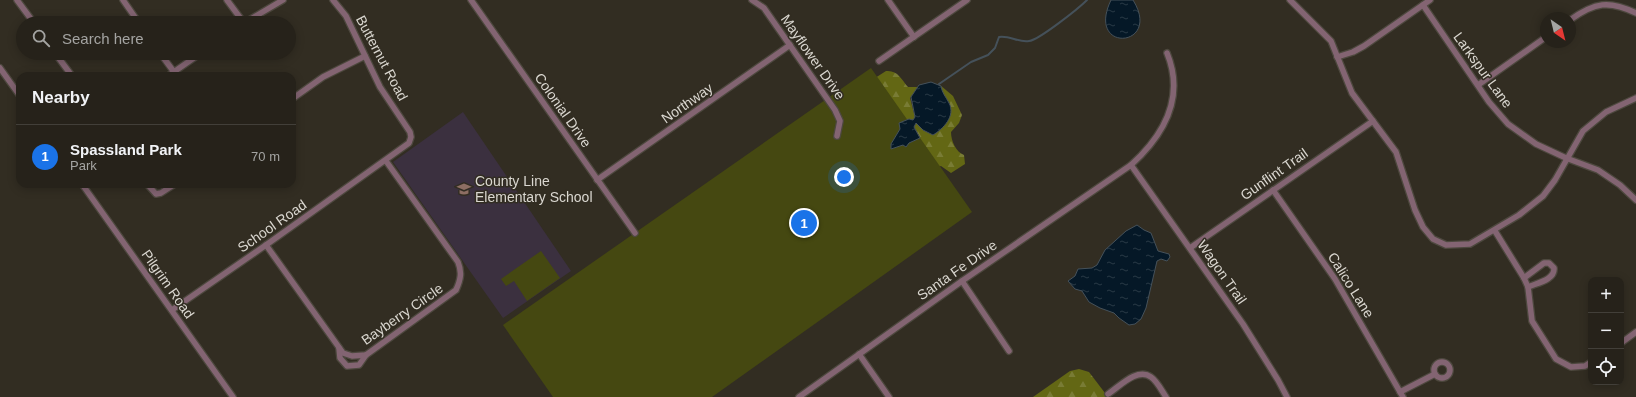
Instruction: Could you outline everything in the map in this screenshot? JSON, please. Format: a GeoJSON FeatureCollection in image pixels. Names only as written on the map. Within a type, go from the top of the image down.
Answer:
{"type":"FeatureCollection","features":[{"type":"Feature","properties":{"kind":"street"},"geometry":{"type":"LineString","coordinates":[[17,0],[29,16]]}},
{"type":"Feature","properties":{"kind":"street"},"geometry":{"type":"LineString","coordinates":[[123,0],[134,16]]}},
{"type":"Feature","properties":{"kind":"street"},"geometry":{"type":"LineString","coordinates":[[227,0],[239,16]]}},
{"type":"Feature","properties":{"kind":"street"},"geometry":{"type":"LineString","coordinates":[[256,16],[283,0]]}},
{"type":"Feature","properties":{"kind":"street","name":"Butternut Road"},"geometry":{"type":"LineString","coordinates":[[333,0],[346,16],[380,87],[410,132],[411,137],[409,142],[386,160]]}},
{"type":"Feature","properties":{"kind":"street","name":"Colonial Drive"},"geometry":{"type":"LineString","coordinates":[[471,0],[635,233]]}},
{"type":"Feature","properties":{"kind":"street","name":"Mayflower Drive"},"geometry":{"type":"LineString","coordinates":[[752,0],[764,8],[837,114],[840,121],[837,136]]}},
{"type":"Feature","properties":{"kind":"street"},"geometry":{"type":"LineString","coordinates":[[888,0],[914,37]]}},
{"type":"Feature","properties":{"kind":"street"},"geometry":{"type":"LineString","coordinates":[[879,61],[967,0]]}},
{"type":"Feature","properties":{"kind":"street"},"geometry":{"type":"LineString","coordinates":[[1290,0],[1327,35],[1352,93],[1396,152],[1415,210],[1423,227],[1433,239],[1446,245],[1470,244],[1495,231],[1519,215],[1543,196],[1555,180],[1566,158],[1583,131],[1606,112],[1636,98]]}},
{"type":"Feature","properties":{"kind":"street"},"geometry":{"type":"LineString","coordinates":[[1337,57],[1364,46],[1430,0]]}},
{"type":"Feature","properties":{"kind":"street"},"geometry":{"type":"LineString","coordinates":[[1576,16],[1601,0],[1615,0],[1627,6],[1636,13]]}},
{"type":"Feature","properties":{"kind":"street","name":"Larkspur Lane"},"geometry":{"type":"LineString","coordinates":[[1423,5],[1489,102],[1508,124],[1536,144],[1566,158],[1598,170],[1620,185],[1636,200]]}},
{"type":"Feature","properties":{"kind":"street"},"geometry":{"type":"LineString","coordinates":[[1478,85],[1540,41]]}},
{"type":"Feature","properties":{"kind":"street","name":"Northway"},"geometry":{"type":"LineString","coordinates":[[597,180],[790,45]]}},
{"type":"Feature","properties":{"kind":"street","name":"Santa Fe Drive"},"geometry":{"type":"LineString","coordinates":[[799,397],[962,281],[1132,165],[1147,151],[1160,133],[1169,111],[1173,87],[1173,69],[1167,54]]}},
{"type":"Feature","properties":{"kind":"street"},"geometry":{"type":"LineString","coordinates":[[296,96],[323,77],[365,56]]}},
{"type":"Feature","properties":{"kind":"street"},"geometry":{"type":"LineString","coordinates":[[60,60],[69,72]]}},
{"type":"Feature","properties":{"kind":"street"},"geometry":{"type":"LineString","coordinates":[[165,60],[174,72],[191,60]]}},
{"type":"Feature","properties":{"kind":"street"},"geometry":{"type":"LineString","coordinates":[[0,68],[16,90]]}},
{"type":"Feature","properties":{"kind":"street","name":"Gunflint Trail"},"geometry":{"type":"LineString","coordinates":[[1190,248],[1373,121]]}},
{"type":"Feature","properties":{"kind":"street","name":"School Road"},"geometry":{"type":"LineString","coordinates":[[172,310],[386,160]]}},
{"type":"Feature","properties":{"kind":"street","name":"Bayberry Circle"},"geometry":{"type":"LineString","coordinates":[[266,245],[344,353],[352,356],[366,355],[456,290],[460,283],[462,270],[458,262],[386,160]]}},
{"type":"Feature","properties":{"kind":"street","name":"Wagon Trail"},"geometry":{"type":"LineString","coordinates":[[1132,165],[1243,324],[1287,397]]}},
{"type":"Feature","properties":{"kind":"street","name":"Pilgrim Road"},"geometry":{"type":"LineString","coordinates":[[85,188],[233,397]]}},
{"type":"Feature","properties":{"kind":"street"},"geometry":{"type":"LineString","coordinates":[[151,188],[156,194],[169,188]]}},
{"type":"Feature","properties":{"kind":"street","name":"Calico Lane"},"geometry":{"type":"LineString","coordinates":[[1273,190],[1336,279],[1401,395]]}},
{"type":"Feature","properties":{"kind":"street"},"geometry":{"type":"LineString","coordinates":[[1495,231],[1524,278],[1528,287],[1532,321],[1556,359],[1571,367],[1585,366],[1588,364]]}},
{"type":"Feature","properties":{"kind":"street"},"geometry":{"type":"LineString","coordinates":[[1524,278],[1544,264],[1549,263],[1554,268],[1554,273],[1551,277],[1528,287]]}},
{"type":"Feature","properties":{"kind":"street"},"geometry":{"type":"LineString","coordinates":[[962,281],[1009,351]]}},
{"type":"Feature","properties":{"kind":"street"},"geometry":{"type":"LineString","coordinates":[[1624,340],[1636,332]]}},
{"type":"Feature","properties":{"kind":"street"},"geometry":{"type":"LineString","coordinates":[[339,347],[340,358],[347,366],[359,365],[366,355]]}},
{"type":"Feature","properties":{"kind":"street"},"geometry":{"type":"LineString","coordinates":[[859,354],[889,397]]}},
{"type":"Feature","properties":{"kind":"street"},"geometry":{"type":"LineString","coordinates":[[1108,394],[1135,375],[1144,374],[1152,377],[1166,397]]}},
{"type":"Feature","properties":{"kind":"street"},"geometry":{"type":"LineString","coordinates":[[1401,395],[1434,374]]}},
{"type":"Feature","properties":{"kind":"shaded area"},"geometry":{"type":"Polygon","coordinates":[[[871,68],[972,212],[712,397],[553,397],[503,325],[871,68]]]}},
{"type":"Feature","properties":{"kind":"shaded area","name":"County Line Elementary School"},"geometry":{"type":"Polygon","coordinates":[[[463,112],[571,271],[503,318],[393,162],[463,112]]]}},
{"type":"Feature","properties":{"kind":"shaded area"},"geometry":{"type":"Polygon","coordinates":[[[541,251],[560,278],[527,301],[514,281],[506,286],[501,279],[541,251]]]}},
{"type":"Feature","properties":{"kind":"green space"},"geometry":{"type":"Polygon","coordinates":[[[886,71],[894,72],[908,87],[918,87],[910,98],[915,117],[913,120],[908,121],[872,80],[886,71]]]}},
{"type":"Feature","properties":{"kind":"green space"},"geometry":{"type":"Polygon","coordinates":[[[940,85],[953,96],[962,115],[959,123],[951,132],[954,146],[961,154],[964,155],[965,164],[951,173],[941,166],[938,167],[912,155],[920,137],[914,127],[916,123],[923,130],[933,135],[941,129],[949,118],[950,104],[941,91],[940,85]]]}},
{"type":"Feature","properties":{"kind":"green space"},"geometry":{"type":"Polygon","coordinates":[[[1079,369],[1089,372],[1108,397],[1033,397],[1070,371],[1079,369]]]}},
{"type":"Feature","properties":{"kind":"water"},"geometry":{"type":"Polygon","coordinates":[[[1111,0],[1133,0],[1140,16],[1139,28],[1132,35],[1124,38],[1114,36],[1108,30],[1106,17],[1111,0]]]}},
{"type":"Feature","properties":{"kind":"water"},"geometry":{"type":"Polygon","coordinates":[[[931,82],[941,86],[951,108],[950,117],[944,126],[933,135],[923,130],[916,123],[914,127],[920,138],[909,143],[906,147],[903,145],[891,149],[891,144],[900,129],[899,123],[909,119],[913,120],[915,117],[911,97],[919,85],[931,82]]]}},
{"type":"Feature","properties":{"kind":"water"},"geometry":{"type":"Polygon","coordinates":[[[1137,225],[1151,233],[1158,251],[1169,254],[1170,257],[1167,261],[1161,259],[1157,261],[1146,308],[1141,319],[1135,324],[1129,325],[1114,313],[1089,302],[1082,291],[1075,289],[1068,281],[1075,276],[1078,269],[1092,268],[1097,265],[1105,250],[1126,231],[1137,225]]]}},
{"type":"Feature","properties":{"kind":"waterway"},"geometry":{"type":"LineString","coordinates":[[939,84],[971,62],[988,55],[995,48],[999,37],[1025,41],[1034,39],[1059,23],[1087,0]]}},
{"type":"Feature","properties":{"kind":"place","name":"County Line Elementary School"},"geometry":{"type":"Point","coordinates":[464,189]}},
{"type":"Feature","properties":{"kind":"place","name":"Spassland Park"},"geometry":{"type":"Point","coordinates":[804,223]}}]}
